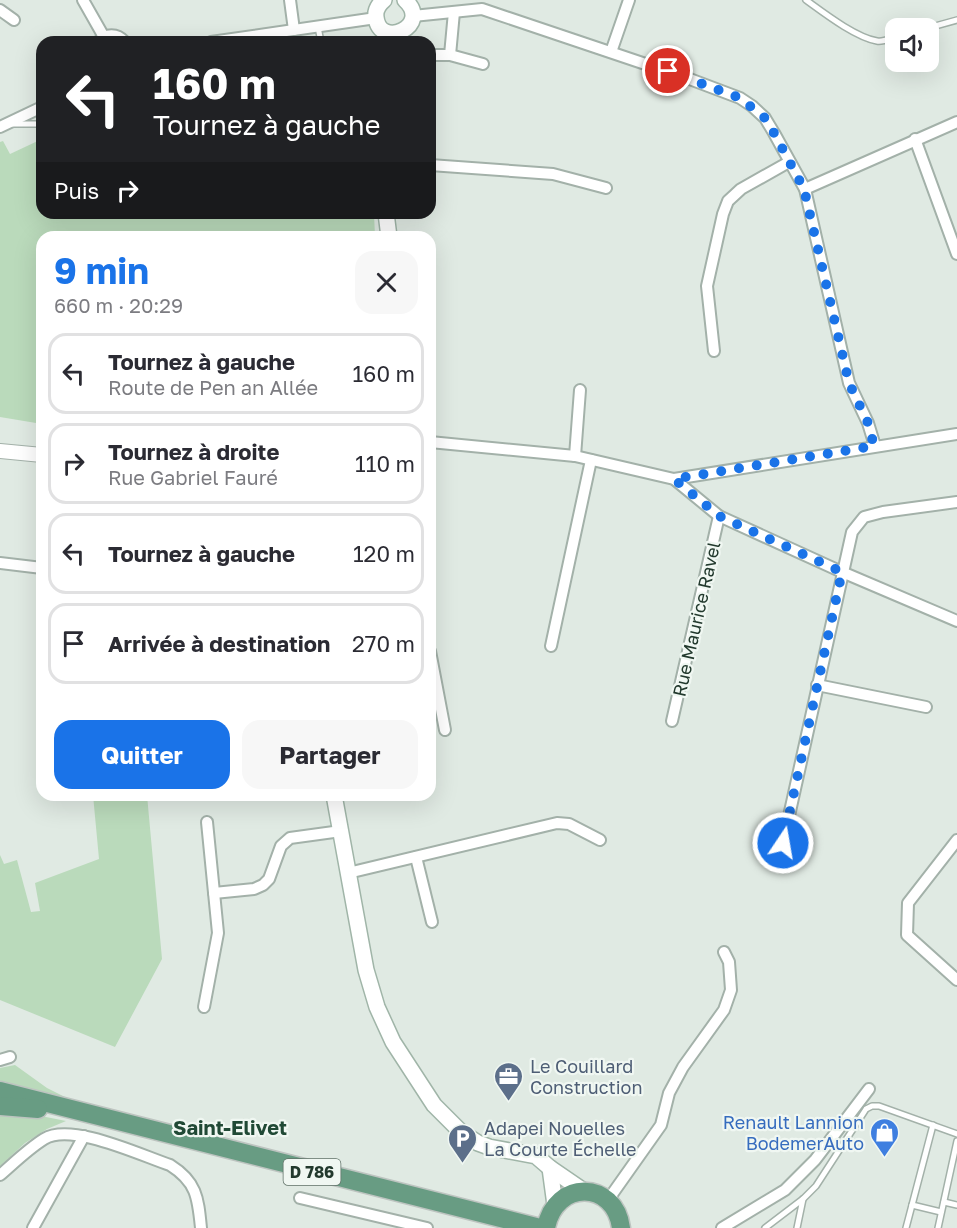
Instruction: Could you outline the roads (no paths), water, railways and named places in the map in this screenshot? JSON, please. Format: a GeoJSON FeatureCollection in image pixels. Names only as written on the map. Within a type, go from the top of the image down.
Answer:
{"type":"FeatureCollection","features":[{"type":"Feature","properties":{"kind":"main road"},"geometry":{"type":"LineString","coordinates":[[384,0],[377,7],[376,18],[382,29],[391,36]]}},
{"type":"Feature","properties":{"kind":"main road"},"geometry":{"type":"LineString","coordinates":[[397,36],[407,28],[413,16],[411,7],[405,0]]}},
{"type":"Feature","properties":{"kind":"main road"},"geometry":{"type":"LineString","coordinates":[[335,801],[366,970],[377,1007],[393,1042],[422,1089],[454,1127],[469,1138],[489,1147],[531,1154],[540,1158],[550,1168],[585,1192]]}},
{"type":"Feature","properties":{"kind":"main road","name":"D 786"},"geometry":{"type":"LineString","coordinates":[[0,1091],[540,1228]]}},
{"type":"Feature","properties":{"kind":"main road","name":"D 786"},"geometry":{"type":"LineString","coordinates":[[0,1106],[85,1114]]}},
{"type":"Feature","properties":{"kind":"main road"},"geometry":{"type":"LineString","coordinates":[[550,1168],[555,1205]]}},
{"type":"Feature","properties":{"kind":"main road"},"geometry":{"type":"LineString","coordinates":[[546,1228],[548,1216],[555,1205],[568,1195],[585,1192],[597,1194],[608,1200],[619,1216],[621,1228]]}},
{"type":"Feature","properties":{"kind":"street"},"geometry":{"type":"LineString","coordinates":[[7,0],[0,10],[14,20]]}},
{"type":"Feature","properties":{"kind":"street"},"geometry":{"type":"LineString","coordinates":[[82,0],[100,36]]}},
{"type":"Feature","properties":{"kind":"street"},"geometry":{"type":"LineString","coordinates":[[290,0],[294,30]]}},
{"type":"Feature","properties":{"kind":"street"},"geometry":{"type":"LineString","coordinates":[[611,52],[629,0]]}},
{"type":"Feature","properties":{"kind":"street"},"geometry":{"type":"LineString","coordinates":[[413,16],[454,12],[483,5],[740,98],[765,118],[804,189],[849,383],[868,423],[874,446]]}},
{"type":"Feature","properties":{"kind":"street"},"geometry":{"type":"LineString","coordinates":[[450,55],[454,12]]}},
{"type":"Feature","properties":{"kind":"street"},"geometry":{"type":"LineString","coordinates":[[252,36],[376,18]]}},
{"type":"Feature","properties":{"kind":"street"},"geometry":{"type":"LineString","coordinates":[[436,55],[450,55],[483,64]]}},
{"type":"Feature","properties":{"kind":"street"},"geometry":{"type":"LineString","coordinates":[[4,125],[36,110]]}},
{"type":"Feature","properties":{"kind":"street"},"geometry":{"type":"LineString","coordinates":[[804,189],[957,122]]}},
{"type":"Feature","properties":{"kind":"street"},"geometry":{"type":"LineString","coordinates":[[915,139],[956,248]]}},
{"type":"Feature","properties":{"kind":"street"},"geometry":{"type":"LineString","coordinates":[[714,351],[707,286],[728,201],[741,189],[789,162]]}},
{"type":"Feature","properties":{"kind":"street"},"geometry":{"type":"LineString","coordinates":[[436,165],[553,174],[606,188]]}},
{"type":"Feature","properties":{"kind":"street"},"geometry":{"type":"LineString","coordinates":[[575,456],[580,390]]}},
{"type":"Feature","properties":{"kind":"street"},"geometry":{"type":"LineString","coordinates":[[436,443],[575,456],[674,479],[957,434]]}},
{"type":"Feature","properties":{"kind":"street"},"geometry":{"type":"LineString","coordinates":[[0,451],[36,454]]}},
{"type":"Feature","properties":{"kind":"street"},"geometry":{"type":"LineString","coordinates":[[551,646],[591,460]]}},
{"type":"Feature","properties":{"kind":"street"},"geometry":{"type":"LineString","coordinates":[[674,479],[719,516],[957,621]]}},
{"type":"Feature","properties":{"kind":"street"},"geometry":{"type":"LineString","coordinates":[[783,843],[852,532],[864,518],[883,512],[957,502]]}},
{"type":"Feature","properties":{"kind":"street","name":"Rue Maurice Ravel"},"geometry":{"type":"LineString","coordinates":[[672,721],[719,516]]}},
{"type":"Feature","properties":{"kind":"street"},"geometry":{"type":"LineString","coordinates":[[0,563],[36,567]]}},
{"type":"Feature","properties":{"kind":"street"},"geometry":{"type":"LineString","coordinates":[[436,683],[445,730]]}},
{"type":"Feature","properties":{"kind":"street"},"geometry":{"type":"LineString","coordinates":[[817,685],[926,707]]}},
{"type":"Feature","properties":{"kind":"street"},"geometry":{"type":"LineString","coordinates":[[204,1007],[218,933],[207,822]]}},
{"type":"Feature","properties":{"kind":"street"},"geometry":{"type":"LineString","coordinates":[[348,873],[557,823],[569,824],[600,840]]}},
{"type":"Feature","properties":{"kind":"street"},"geometry":{"type":"LineString","coordinates":[[214,892],[254,889],[263,885],[269,879],[281,846],[290,838],[340,831]]}},
{"type":"Feature","properties":{"kind":"street"},"geometry":{"type":"LineString","coordinates":[[957,840],[908,903],[907,935],[957,980]]}},
{"type":"Feature","properties":{"kind":"street"},"geometry":{"type":"LineString","coordinates":[[416,857],[432,922]]}},
{"type":"Feature","properties":{"kind":"street"},"geometry":{"type":"LineString","coordinates":[[608,1200],[661,1125],[669,1094],[683,1067],[724,1010],[731,990],[729,962],[724,952]]}},
{"type":"Feature","properties":{"kind":"street"},"geometry":{"type":"LineString","coordinates":[[722,1228],[785,1190],[815,1160],[869,1089]]}},
{"type":"Feature","properties":{"kind":"street"},"geometry":{"type":"LineString","coordinates":[[0,1175],[44,1139],[63,1133],[84,1136],[170,1165],[180,1172],[197,1194],[201,1228]]}},
{"type":"Feature","properties":{"kind":"street"},"geometry":{"type":"LineString","coordinates":[[33,1228],[84,1136]]}},
{"type":"Feature","properties":{"kind":"street"},"geometry":{"type":"LineString","coordinates":[[300,1198],[427,1228]]}},
{"type":"Feature","properties":{"kind":"lane"},"geometry":{"type":"LineString","coordinates":[[806,0],[842,26],[873,40],[885,40]]}},
{"type":"Feature","properties":{"kind":"lane"},"geometry":{"type":"LineString","coordinates":[[939,25],[957,20]]}},
{"type":"Feature","properties":{"kind":"lane"},"geometry":{"type":"LineString","coordinates":[[318,27],[320,36]]}},
{"type":"Feature","properties":{"kind":"lane"},"geometry":{"type":"LineString","coordinates":[[4,125],[36,123]]}},
{"type":"Feature","properties":{"kind":"lane"},"geometry":{"type":"LineString","coordinates":[[765,1228],[816,1186],[866,1109],[872,1106],[879,1106],[957,1134]]}},
{"type":"Feature","properties":{"kind":"lane"},"geometry":{"type":"LineString","coordinates":[[906,1228],[933,1125]]}},
{"type":"Feature","properties":{"kind":"lane"},"geometry":{"type":"LineString","coordinates":[[938,1228],[957,1141]]}},
{"type":"Feature","properties":{"kind":"lane"},"geometry":{"type":"LineString","coordinates":[[796,1228],[803,1199]]}},
{"type":"Feature","properties":{"kind":"lane"},"geometry":{"type":"LineString","coordinates":[[944,1202],[957,1205]]}},
{"type":"Feature","properties":{"kind":"lane"},"geometry":{"type":"LineString","coordinates":[[912,1205],[941,1212]]}},
{"type":"Feature","properties":{"kind":"place","name":"Le Couillard Construction"},"geometry":{"type":"Point","coordinates":[509,1102]}},
{"type":"Feature","properties":{"kind":"place","name":"Renault Lannion BodemerAuto"},"geometry":{"type":"Point","coordinates":[885,1158]}},
{"type":"Feature","properties":{"kind":"place","name":"Adapei Nouelles La Courte Échelle"},"geometry":{"type":"Point","coordinates":[463,1164]}},
{"type":"Feature","properties":{"kind":"district","name":"Saint-Elivet"},"geometry":{"type":"Point","coordinates":[230,1127]}}]}
